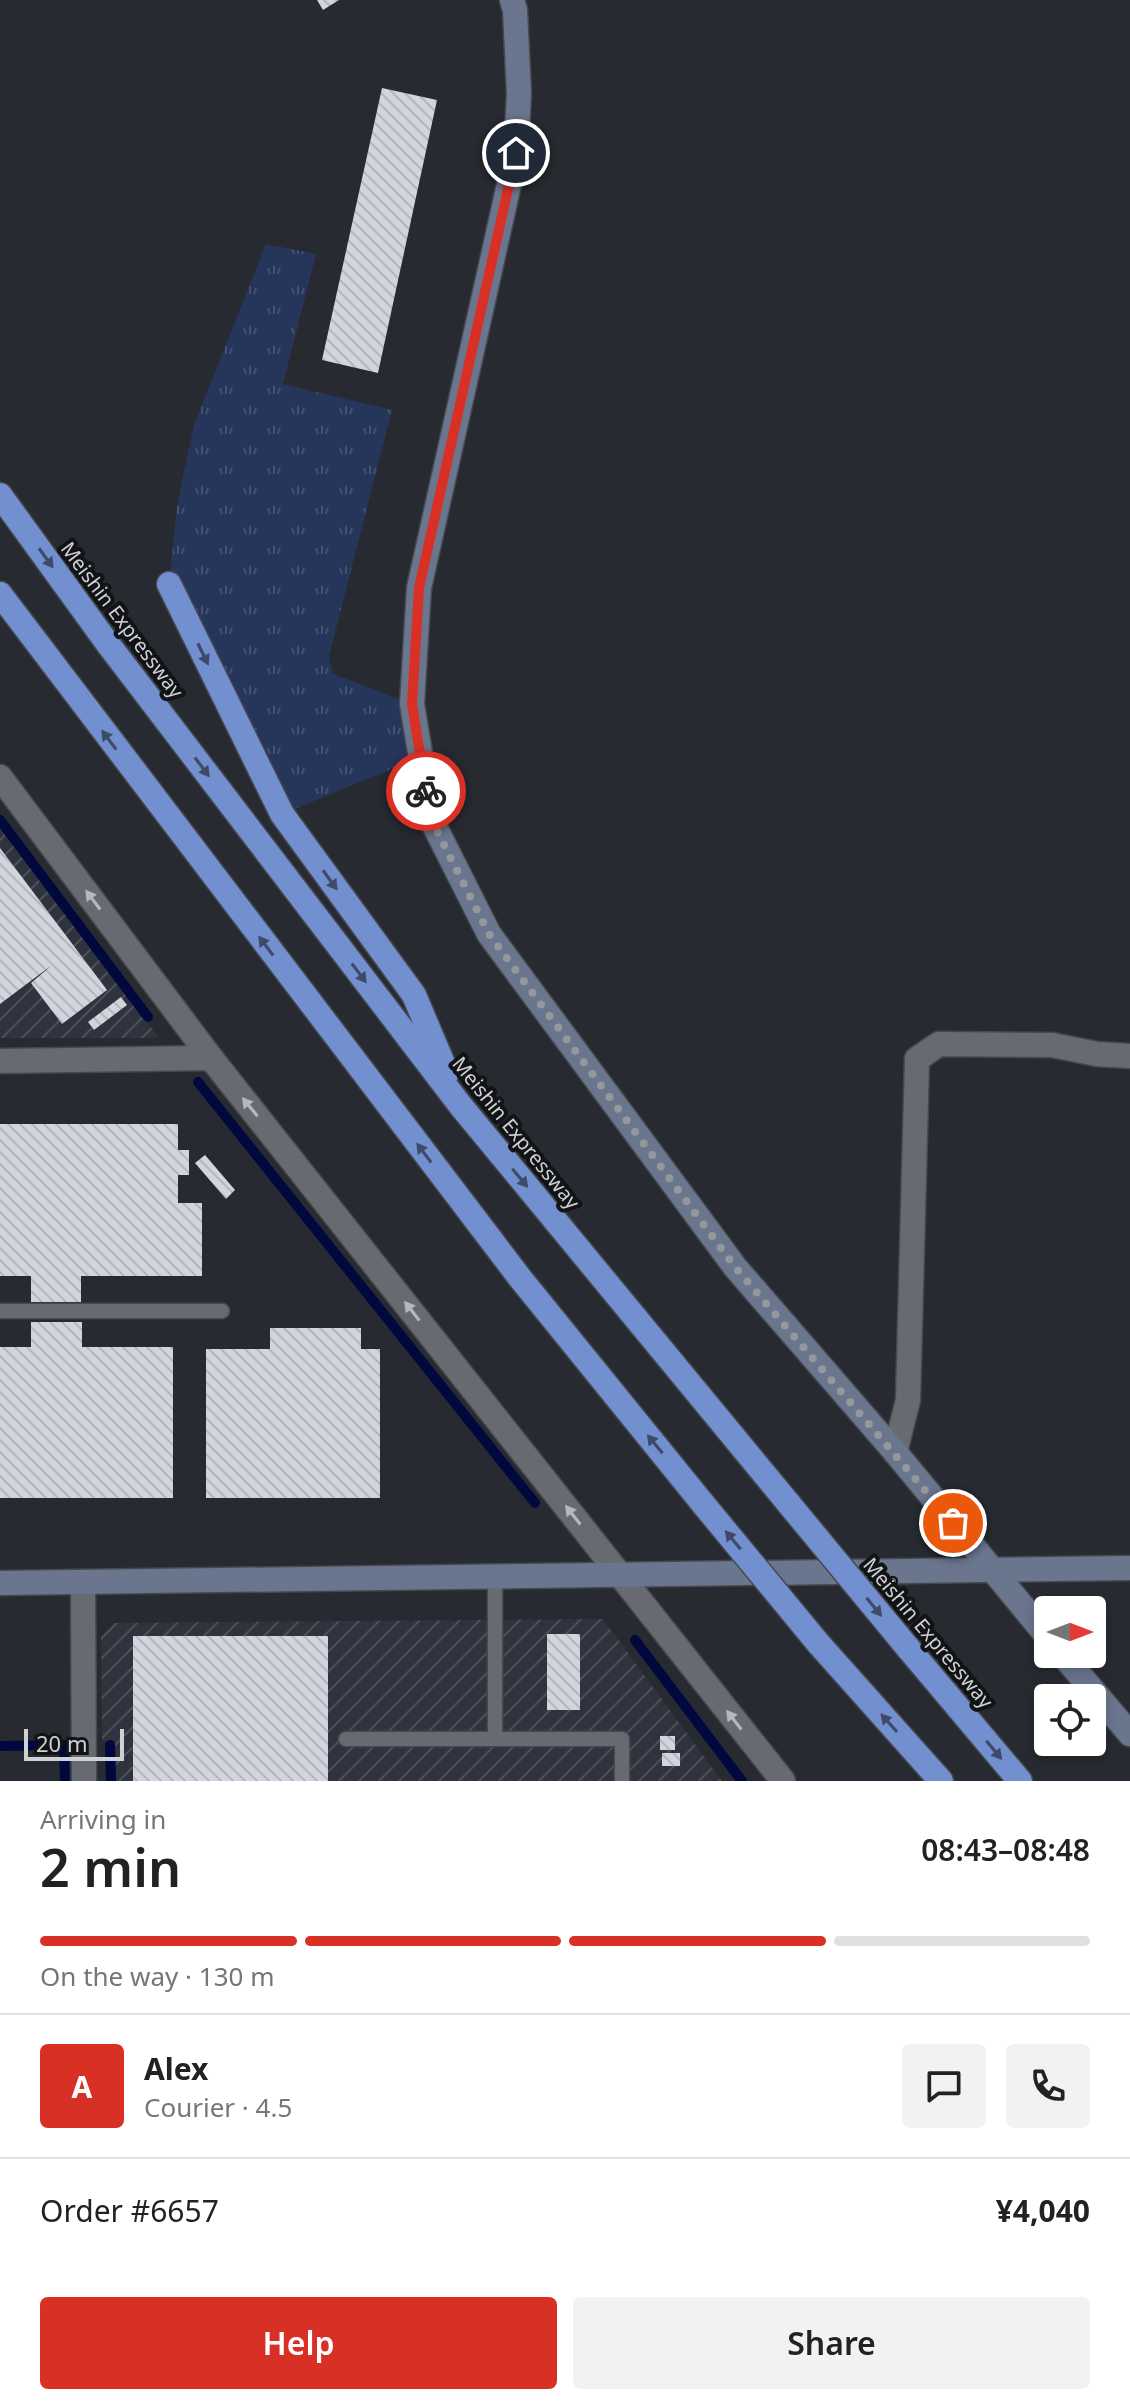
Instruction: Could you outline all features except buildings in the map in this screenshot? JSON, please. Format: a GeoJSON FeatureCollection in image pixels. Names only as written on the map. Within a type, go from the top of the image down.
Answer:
{"type":"FeatureCollection","features":[{"type":"Feature","properties":{"kind":"highway","name":"Meishin Expressway"},"geometry":{"type":"LineString","coordinates":[[0,495],[108,644],[460,1105],[1020,1781]]}},
{"type":"Feature","properties":{"kind":"highway"},"geometry":{"type":"LineString","coordinates":[[169,584],[282,814],[414,995],[460,1105]]}},
{"type":"Feature","properties":{"kind":"highway"},"geometry":{"type":"LineString","coordinates":[[0,594],[486,1234],[818,1643],[941,1781]]}},
{"type":"Feature","properties":{"kind":"street"},"geometry":{"type":"LineString","coordinates":[[512,0],[519,94],[516,153],[419,588],[412,704],[431,819],[489,934],[735,1267],[895,1452],[1034,1621]]}},
{"type":"Feature","properties":{"kind":"street"},"geometry":{"type":"LineString","coordinates":[[0,777],[211,1058],[783,1781]]}},
{"type":"Feature","properties":{"kind":"street"},"geometry":{"type":"LineString","coordinates":[[895,1452],[908,1400],[917,1059],[939,1044],[1052,1045],[1097,1054],[1130,1056]]}},
{"type":"Feature","properties":{"kind":"street"},"geometry":{"type":"LineString","coordinates":[[0,1061],[211,1058]]}},
{"type":"Feature","properties":{"kind":"street"},"geometry":{"type":"LineString","coordinates":[[0,1583],[1130,1568]]}},
{"type":"Feature","properties":{"kind":"street"},"geometry":{"type":"LineString","coordinates":[[83,1582],[84,1781]]}},
{"type":"Feature","properties":{"kind":"street"},"geometry":{"type":"LineString","coordinates":[[1074,1668],[1130,1734]]}},
{"type":"Feature","properties":{"kind":"lane"},"geometry":{"type":"LineString","coordinates":[[0,1311],[222,1311]]}},
{"type":"Feature","properties":{"kind":"lane"},"geometry":{"type":"LineString","coordinates":[[495,1577],[495,1739]]}},
{"type":"Feature","properties":{"kind":"lane"},"geometry":{"type":"LineString","coordinates":[[346,1739],[622,1739],[622,1781]]}},
{"type":"Feature","properties":{"kind":"shaded area"},"geometry":{"type":"Polygon","coordinates":[[[0,828],[159,1038],[0,1038],[0,828]]]}},
{"type":"Feature","properties":{"kind":"shaded area"},"geometry":{"type":"Polygon","coordinates":[[[603,1619],[722,1781],[116,1781],[115,1741],[102,1741],[101,1636],[114,1623],[603,1619]]]}},
{"type":"Feature","properties":{"kind":"green space"},"geometry":{"type":"Polygon","coordinates":[[[266,244],[316,254],[283,384],[392,410],[329,656],[333,674],[412,704],[421,757],[282,814],[169,584],[177,506],[194,425],[266,244]]]}},
{"type":"Feature","properties":{"kind":"waterway"},"geometry":{"type":"LineString","coordinates":[[0,820],[148,1017]]}},
{"type":"Feature","properties":{"kind":"waterway"},"geometry":{"type":"LineString","coordinates":[[198,1082],[535,1503]]}},
{"type":"Feature","properties":{"kind":"waterway"},"geometry":{"type":"LineString","coordinates":[[635,1640],[742,1781]]}},
{"type":"Feature","properties":{"kind":"waterway"},"geometry":{"type":"LineString","coordinates":[[0,1746],[64,1745],[65,1781]]}},
{"type":"Feature","properties":{"kind":"waterway"},"geometry":{"type":"LineString","coordinates":[[110,1745],[111,1781]]}},
{"type":"Feature","properties":{"kind":"way so far"},"geometry":{"type":"LineString","coordinates":[[426,791],[431,819],[489,934],[735,1267],[953,1523]]}},
{"type":"Feature","properties":{"kind":"route"},"geometry":{"type":"LineString","coordinates":[[426,791],[412,704],[419,588],[516,153]]}}]}
